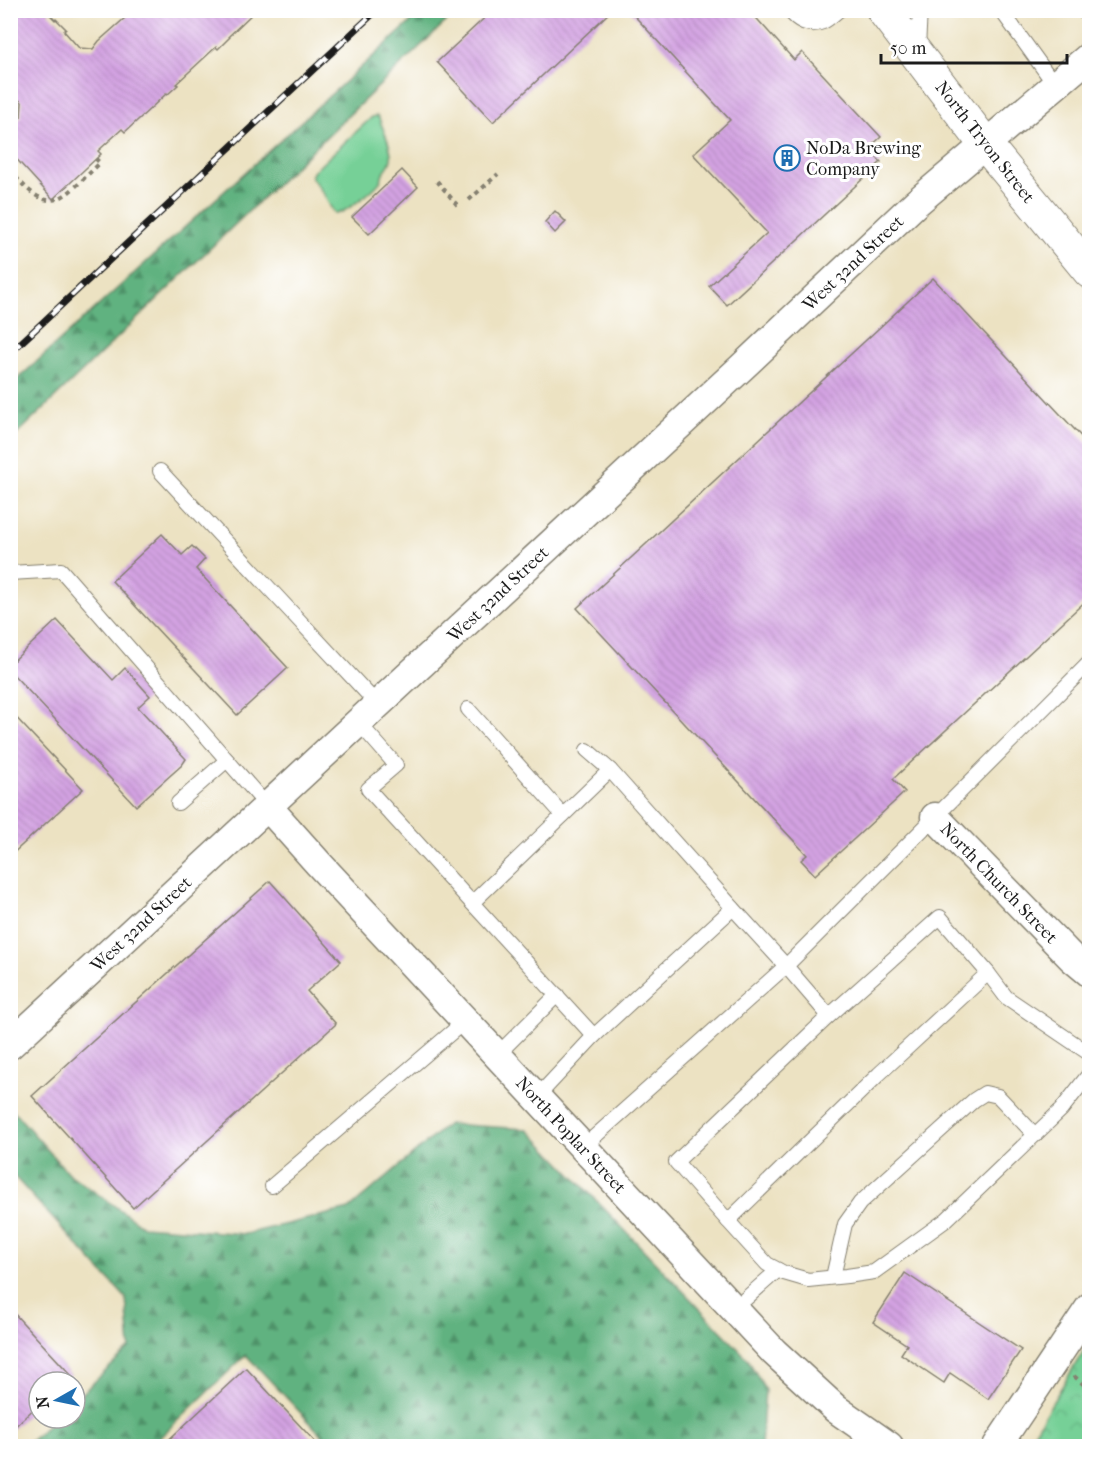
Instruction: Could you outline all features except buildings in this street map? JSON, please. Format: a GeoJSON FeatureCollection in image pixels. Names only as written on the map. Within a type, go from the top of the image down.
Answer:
{"type":"FeatureCollection","features":[{"type":"Feature","properties":{"kind":"main road","name":"North Tryon Street"},"geometry":{"type":"LineString","coordinates":[[883,10],[985,144],[1089,272]]}},
{"type":"Feature","properties":{"kind":"street","name":"West 32nd Street"},"geometry":{"type":"LineString","coordinates":[[10,1045],[742,368],[916,203],[1089,56]]}},
{"type":"Feature","properties":{"kind":"street","name":"North Poplar Street"},"geometry":{"type":"LineString","coordinates":[[268,807],[774,1352],[836,1409],[889,1446]]}},
{"type":"Feature","properties":{"kind":"street","name":"North Church Street"},"geometry":{"type":"LineString","coordinates":[[935,817],[1089,974]]}},
{"type":"Feature","properties":{"kind":"street"},"geometry":{"type":"LineString","coordinates":[[997,1446],[1089,1306]]}},
{"type":"Feature","properties":{"kind":"lane"},"geometry":{"type":"LineString","coordinates":[[789,10],[795,18],[807,24],[822,23],[839,10]]}},
{"type":"Feature","properties":{"kind":"lane"},"geometry":{"type":"LineString","coordinates":[[917,55],[920,10]]}},
{"type":"Feature","properties":{"kind":"lane"},"geometry":{"type":"LineString","coordinates":[[1001,10],[1055,85]]}},
{"type":"Feature","properties":{"kind":"lane"},"geometry":{"type":"LineString","coordinates":[[1083,10],[1089,19]]}},
{"type":"Feature","properties":{"kind":"lane"},"geometry":{"type":"LineString","coordinates":[[160,471],[368,714],[396,765],[368,789],[594,1036]]}},
{"type":"Feature","properties":{"kind":"lane"},"geometry":{"type":"LineString","coordinates":[[10,573],[61,570],[268,807]]}},
{"type":"Feature","properties":{"kind":"lane"},"geometry":{"type":"LineString","coordinates":[[583,1148],[786,966],[1089,663]]}},
{"type":"Feature","properties":{"kind":"lane"},"geometry":{"type":"LineString","coordinates":[[468,709],[563,815]]}},
{"type":"Feature","properties":{"kind":"lane"},"geometry":{"type":"LineString","coordinates":[[587,750],[610,770],[829,1016]]}},
{"type":"Feature","properties":{"kind":"lane"},"geometry":{"type":"LineString","coordinates":[[178,803],[227,760]]}},
{"type":"Feature","properties":{"kind":"lane"},"geometry":{"type":"LineString","coordinates":[[472,903],[610,770]]}},
{"type":"Feature","properties":{"kind":"lane"},"geometry":{"type":"LineString","coordinates":[[537,1097],[594,1036],[732,908]]}},
{"type":"Feature","properties":{"kind":"lane"},"geometry":{"type":"LineString","coordinates":[[1089,1054],[1006,997],[940,917],[829,1016],[676,1162],[767,1264],[784,1273],[808,1280],[874,1272],[946,1220],[1061,1110],[1089,1073]]}},
{"type":"Feature","properties":{"kind":"lane"},"geometry":{"type":"LineString","coordinates":[[728,1221],[879,1074],[988,973]]}},
{"type":"Feature","properties":{"kind":"lane"},"geometry":{"type":"LineString","coordinates":[[497,1055],[557,995]]}},
{"type":"Feature","properties":{"kind":"lane"},"geometry":{"type":"LineString","coordinates":[[272,1186],[465,1021]]}},
{"type":"Feature","properties":{"kind":"lane"},"geometry":{"type":"LineString","coordinates":[[833,1277],[845,1224],[860,1203],[974,1100],[985,1094],[998,1096],[1035,1135]]}},
{"type":"Feature","properties":{"kind":"lane"},"geometry":{"type":"LineString","coordinates":[[734,1309],[778,1270]]}},
{"type":"Feature","properties":{"kind":"path"},"geometry":{"type":"LineString","coordinates":[[10,170],[34,195],[49,201],[71,190],[100,163],[96,159]]}},
{"type":"Feature","properties":{"kind":"path"},"geometry":{"type":"LineString","coordinates":[[469,200],[498,174]]}},
{"type":"Feature","properties":{"kind":"path"},"geometry":{"type":"LineString","coordinates":[[437,181],[458,206]]}},
{"type":"Feature","properties":{"kind":"green space"},"geometry":{"type":"Polygon","coordinates":[[[424,10],[457,11],[11,440],[11,385],[424,10]]]}},
{"type":"Feature","properties":{"kind":"green space"},"geometry":{"type":"Polygon","coordinates":[[[377,116],[390,149],[390,164],[374,189],[353,205],[336,214],[311,176],[372,117],[377,116]]]}},
{"type":"Feature","properties":{"kind":"green space"},"geometry":{"type":"Polygon","coordinates":[[[11,1108],[68,1173],[143,1226],[245,1234],[349,1209],[448,1124],[528,1129],[747,1358],[765,1389],[761,1446],[332,1446],[246,1355],[151,1446],[25,1446],[43,1430],[87,1430],[87,1389],[130,1348],[126,1298],[11,1173],[11,1108]]]}},
{"type":"Feature","properties":{"kind":"green space"},"geometry":{"type":"Polygon","coordinates":[[[1089,1342],[1089,1446],[1026,1446],[1089,1342]]]}},
{"type":"Feature","properties":{"kind":"railway"},"geometry":{"type":"LineString","coordinates":[[10,353],[377,10]]}},
{"type":"Feature","properties":{"kind":"place","name":"NoDa Brewing Company"},"geometry":{"type":"Point","coordinates":[787,158]}}]}
